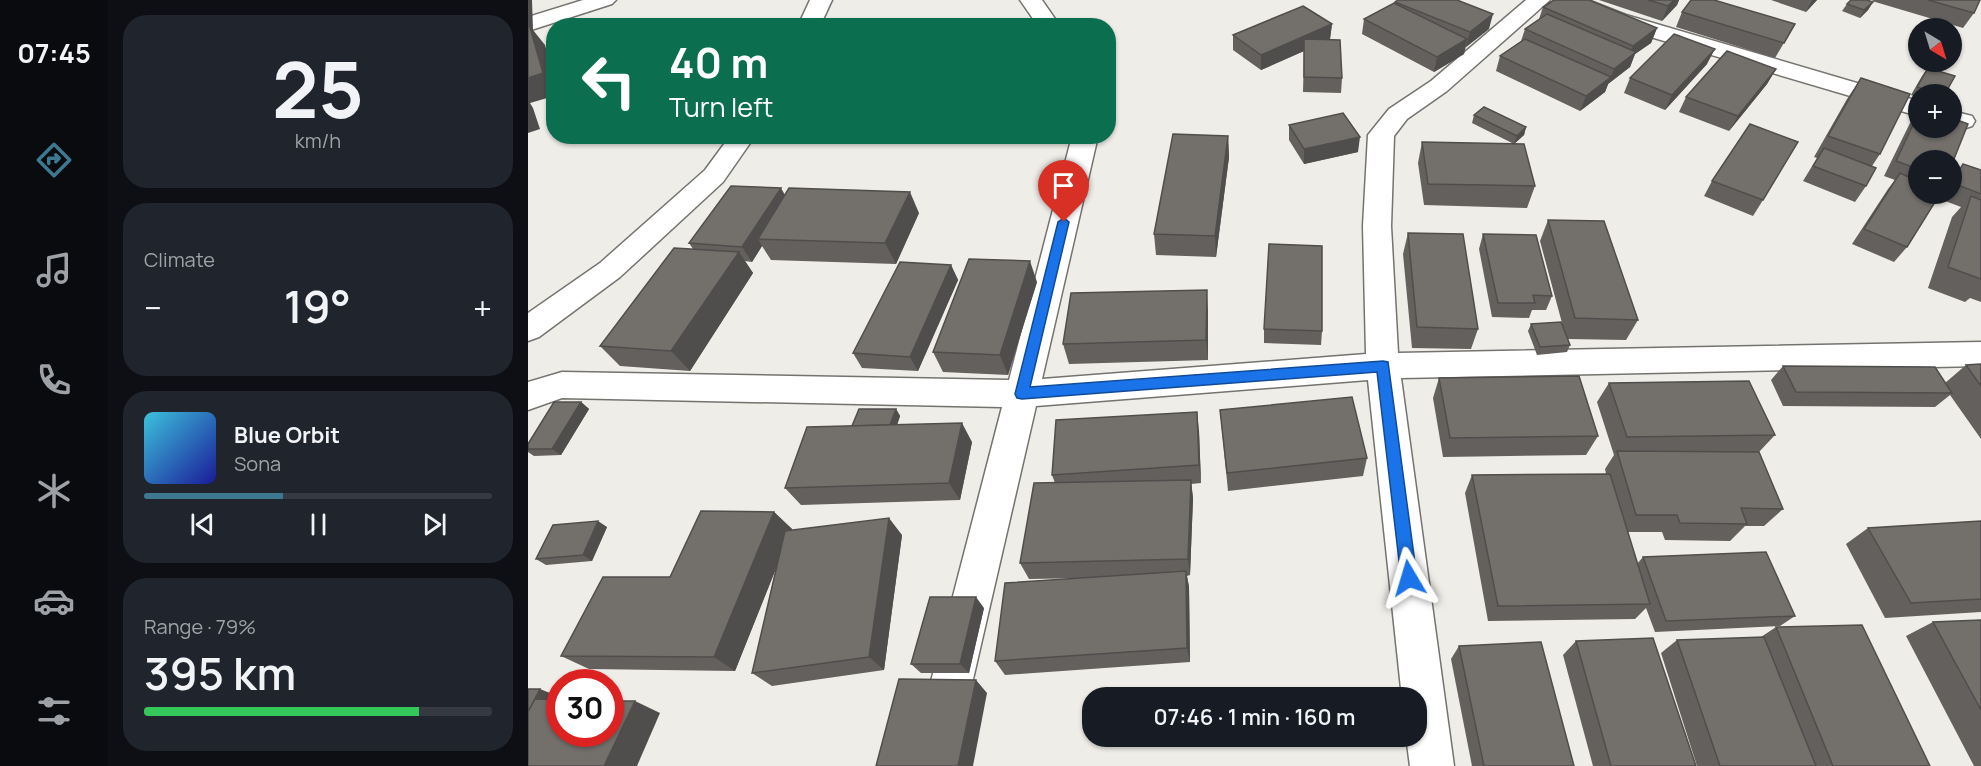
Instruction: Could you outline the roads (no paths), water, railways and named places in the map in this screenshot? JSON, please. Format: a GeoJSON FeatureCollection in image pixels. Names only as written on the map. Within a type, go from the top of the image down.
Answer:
{"type":"FeatureCollection","features":[{"type":"Feature","properties":{"kind":"street"},"geometry":{"type":"LineString","coordinates":[[547,18],[604,0]]}},
{"type":"Feature","properties":{"kind":"street"},"geometry":{"type":"LineString","coordinates":[[813,18],[821,0]]}},
{"type":"Feature","properties":{"kind":"street"},"geometry":{"type":"LineString","coordinates":[[1031,0],[1043,18]]}},
{"type":"Feature","properties":{"kind":"street"},"geometry":{"type":"LineString","coordinates":[[1432,766],[1383,366],[1377,226],[1381,135],[1398,114],[1439,86],[1539,0]]}},
{"type":"Feature","properties":{"kind":"street"},"geometry":{"type":"LineString","coordinates":[[1570,0],[1618,20],[1908,105]]}},
{"type":"Feature","properties":{"kind":"street"},"geometry":{"type":"LineString","coordinates":[[528,24],[546,18]]}},
{"type":"Feature","properties":{"kind":"street"},"geometry":{"type":"LineString","coordinates":[[528,329],[610,270],[714,176],[737,144]]}},
{"type":"Feature","properties":{"kind":"street"},"geometry":{"type":"LineString","coordinates":[[931,766],[1082,144]]}},
{"type":"Feature","properties":{"kind":"street"},"geometry":{"type":"LineString","coordinates":[[528,396],[562,385],[1022,394],[1383,366],[1981,354]]}}]}
